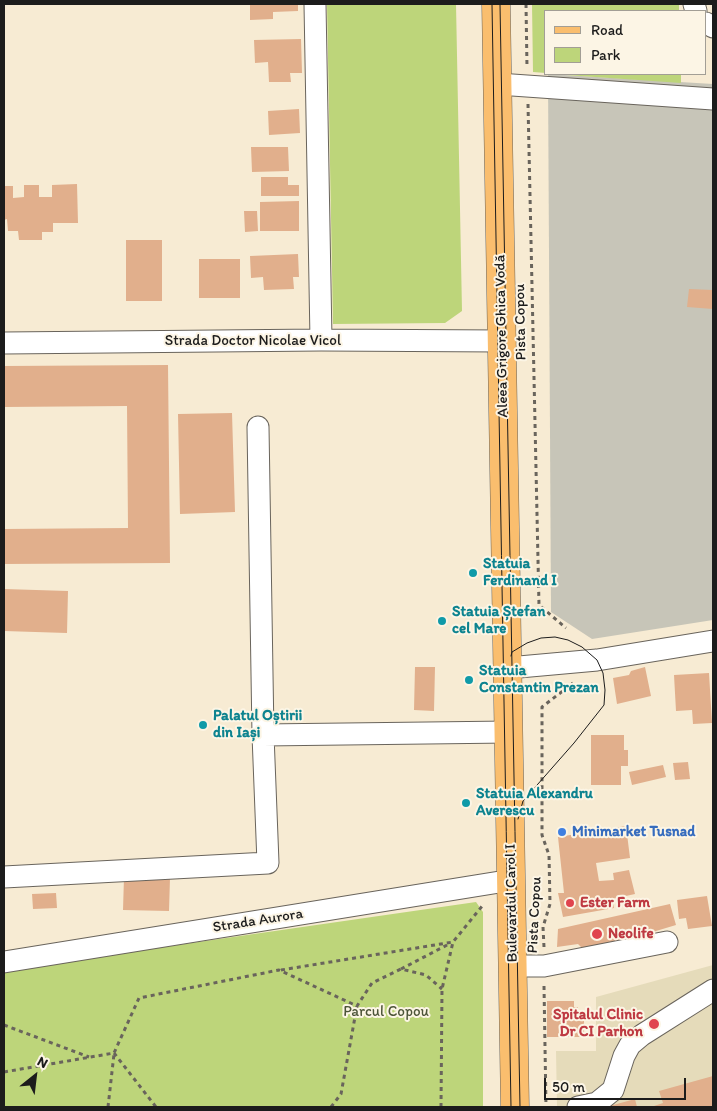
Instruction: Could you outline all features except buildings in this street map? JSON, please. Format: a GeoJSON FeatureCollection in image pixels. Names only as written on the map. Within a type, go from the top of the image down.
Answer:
{"type":"FeatureCollection","features":[{"type":"Feature","properties":{"kind":"main road","name":"Aleea Grigore Ghica Vodă"},"geometry":{"type":"LineString","coordinates":[[496,4],[508,668]]}},
{"type":"Feature","properties":{"kind":"main road","name":"Bulevardul Carol I"},"geometry":{"type":"LineString","coordinates":[[508,668],[515,1107]]}},
{"type":"Feature","properties":{"kind":"street"},"geometry":{"type":"LineString","coordinates":[[315,4],[321,340]]}},
{"type":"Feature","properties":{"kind":"street"},"geometry":{"type":"LineString","coordinates":[[498,84],[713,98]]}},
{"type":"Feature","properties":{"kind":"street","name":"Strada Doctor Nicolae Vicol"},"geometry":{"type":"LineString","coordinates":[[4,343],[321,340],[502,341]]}},
{"type":"Feature","properties":{"kind":"street"},"geometry":{"type":"LineString","coordinates":[[4,877],[268,863],[263,734],[258,427]]}},
{"type":"Feature","properties":{"kind":"street"},"geometry":{"type":"LineString","coordinates":[[508,668],[581,662],[713,641]]}},
{"type":"Feature","properties":{"kind":"street"},"geometry":{"type":"LineString","coordinates":[[263,734],[509,732]]}},
{"type":"Feature","properties":{"kind":"street","name":"Strada Aurora"},"geometry":{"type":"LineString","coordinates":[[4,962],[512,880]]}},
{"type":"Feature","properties":{"kind":"street"},"geometry":{"type":"LineString","coordinates":[[513,966],[544,966],[667,942]]}},
{"type":"Feature","properties":{"kind":"street"},"geometry":{"type":"LineString","coordinates":[[578,1107],[597,1103],[613,1090],[624,1056],[630,1045],[642,1034],[713,990]]}},
{"type":"Feature","properties":{"kind":"path","name":"Pista Copou"},"geometry":{"type":"LineString","coordinates":[[526,4],[539,605],[566,628]]}},
{"type":"Feature","properties":{"kind":"path","name":"Pista Copou"},"geometry":{"type":"LineString","coordinates":[[546,1107],[543,927],[550,904],[549,855],[542,835],[542,707],[575,681]]}},
{"type":"Feature","properties":{"kind":"path"},"geometry":{"type":"LineString","coordinates":[[441,1107],[442,988],[453,942],[485,901],[484,884]]}},
{"type":"Feature","properties":{"kind":"path"},"geometry":{"type":"LineString","coordinates":[[331,1107],[341,1094],[357,1006],[372,983],[453,942]]}},
{"type":"Feature","properties":{"kind":"path"},"geometry":{"type":"LineString","coordinates":[[108,1107],[114,1053],[139,998],[279,970],[453,942]]}},
{"type":"Feature","properties":{"kind":"path"},"geometry":{"type":"LineString","coordinates":[[401,969],[426,975],[442,988]]}},
{"type":"Feature","properties":{"kind":"path"},"geometry":{"type":"LineString","coordinates":[[279,970],[357,1006]]}},
{"type":"Feature","properties":{"kind":"path"},"geometry":{"type":"LineString","coordinates":[[4,1025],[90,1057]]}},
{"type":"Feature","properties":{"kind":"path"},"geometry":{"type":"LineString","coordinates":[[4,1072],[114,1053]]}},
{"type":"Feature","properties":{"kind":"path"},"geometry":{"type":"LineString","coordinates":[[114,1053],[156,1107]]}},
{"type":"Feature","properties":{"kind":"shaded area"},"geometry":{"type":"Polygon","coordinates":[[[548,75],[713,84],[713,620],[592,639],[551,612],[548,75]]]}},
{"type":"Feature","properties":{"kind":"shaded area","name":"Spitalul Clinic Dr CI Parhon"},"geometry":{"type":"Polygon","coordinates":[[[713,965],[713,1107],[557,1107],[556,1051],[596,1051],[596,997],[713,965]]]}},
{"type":"Feature","properties":{"kind":"green space"},"geometry":{"type":"Polygon","coordinates":[[[327,4],[456,4],[462,311],[445,323],[333,324],[327,4]]]}},
{"type":"Feature","properties":{"kind":"green space"},"geometry":{"type":"Polygon","coordinates":[[[532,4],[679,4],[679,10],[544,10],[544,73],[533,72],[532,4]]]}},
{"type":"Feature","properties":{"kind":"green space"},"geometry":{"type":"Polygon","coordinates":[[[566,75],[681,75],[681,83],[566,75]]]}},
{"type":"Feature","properties":{"kind":"green space","name":"Parcul Copou"},"geometry":{"type":"Polygon","coordinates":[[[476,902],[483,912],[483,1107],[4,1107],[4,970],[476,902]]]}},
{"type":"Feature","properties":{"kind":"tram line"},"geometry":{"type":"LineString","coordinates":[[492,4],[511,1107]]}},
{"type":"Feature","properties":{"kind":"tram line"},"geometry":{"type":"LineString","coordinates":[[500,4],[520,1107]]}},
{"type":"Feature","properties":{"kind":"tram line"},"geometry":{"type":"LineString","coordinates":[[511,656],[512,652],[527,643],[541,638],[555,637],[568,640],[582,647],[597,660],[603,673],[605,690],[604,705],[574,743],[523,801],[518,819]]}},
{"type":"Feature","properties":{"kind":"place","name":"Statuia Ferdinand I"},"geometry":{"type":"Point","coordinates":[473,573]}},
{"type":"Feature","properties":{"kind":"place","name":"Statuia Ștefan cel Mare"},"geometry":{"type":"Point","coordinates":[442,621]}},
{"type":"Feature","properties":{"kind":"place","name":"Statuia Constantin Prezan"},"geometry":{"type":"Point","coordinates":[469,680]}},
{"type":"Feature","properties":{"kind":"place","name":"Palatul Oștirii din Iași"},"geometry":{"type":"Point","coordinates":[203,725]}},
{"type":"Feature","properties":{"kind":"place","name":"Statuia Alexandru Averescu"},"geometry":{"type":"Point","coordinates":[466,803]}},
{"type":"Feature","properties":{"kind":"place","name":"Minimarket Tusnad"},"geometry":{"type":"Point","coordinates":[562,832]}},
{"type":"Feature","properties":{"kind":"place","name":"Ester Farm"},"geometry":{"type":"Point","coordinates":[570,903]}},
{"type":"Feature","properties":{"kind":"place","name":"Neolife"},"geometry":{"type":"Point","coordinates":[597,934]}},
{"type":"Feature","properties":{"kind":"place","name":"Spitalul Clinic Dr CI Parhon"},"geometry":{"type":"Point","coordinates":[654,1024]}}]}
